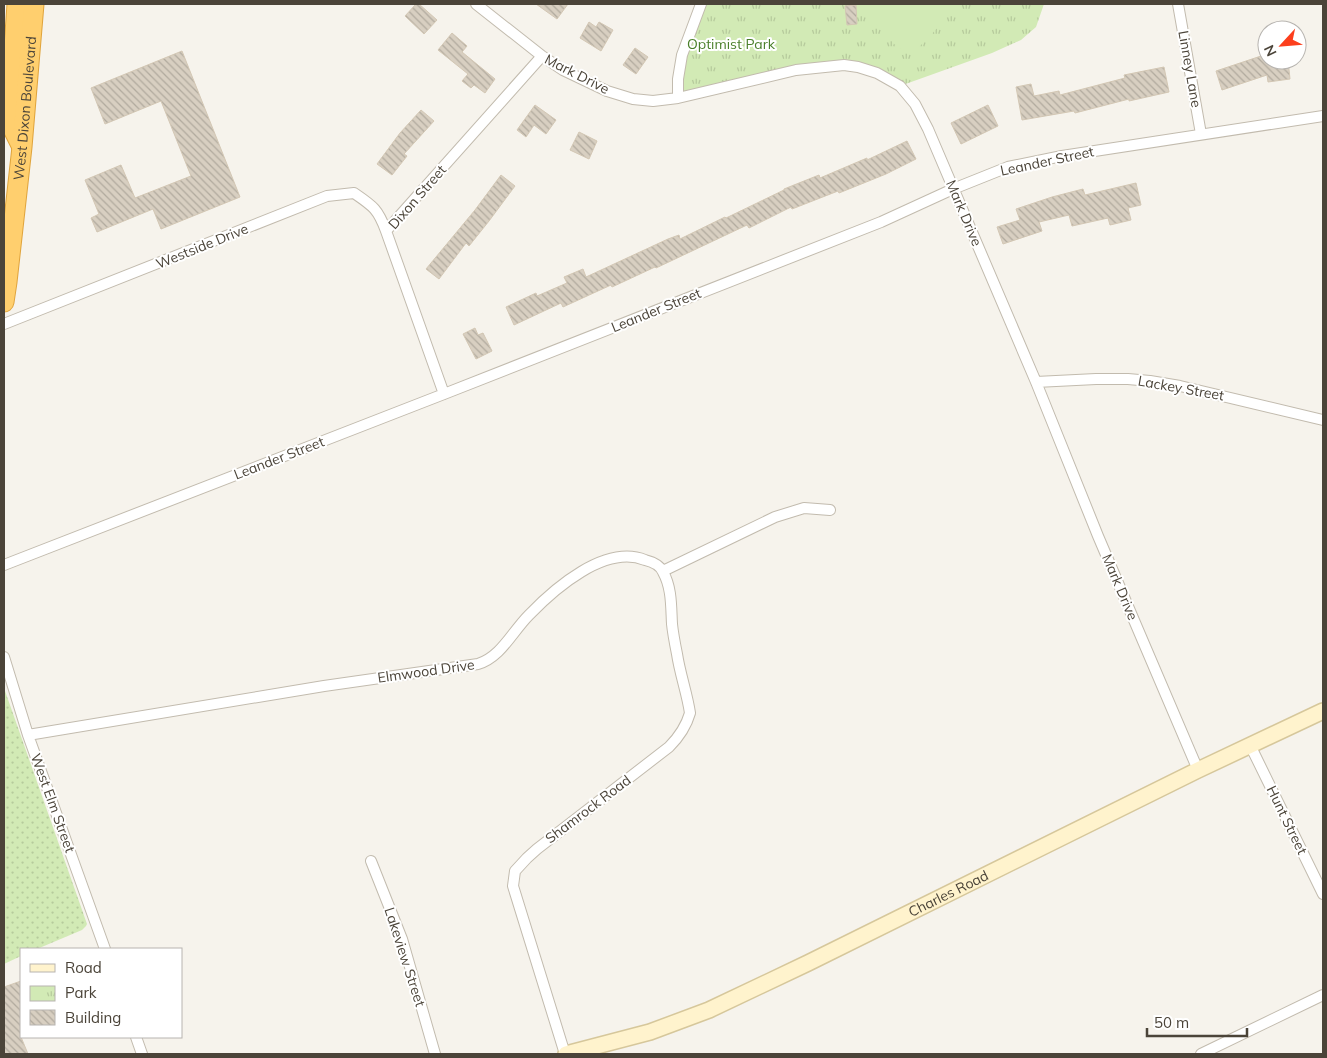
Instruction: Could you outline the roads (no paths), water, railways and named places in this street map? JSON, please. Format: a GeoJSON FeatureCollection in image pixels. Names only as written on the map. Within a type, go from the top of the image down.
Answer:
{"type":"FeatureCollection","features":[{"type":"Feature","properties":{"kind":"highway"},"geometry":{"type":"LineString","coordinates":[[17,4],[9,121],[22,147]]}},
{"type":"Feature","properties":{"kind":"highway","name":"West Dixon Boulevard"},"geometry":{"type":"LineString","coordinates":[[4,302],[22,147],[34,4]]}},
{"type":"Feature","properties":{"kind":"street","name":"Mark Drive"},"geometry":{"type":"LineString","coordinates":[[476,4],[542,56],[563,70],[632,99],[654,101],[678,98],[796,70],[844,65],[858,66],[877,73],[900,86],[915,104],[928,129],[1198,770]]}},
{"type":"Feature","properties":{"kind":"street"},"geometry":{"type":"LineString","coordinates":[[678,98],[678,79],[682,55],[701,4]]}},
{"type":"Feature","properties":{"kind":"street","name":"Linney Lane"},"geometry":{"type":"LineString","coordinates":[[1178,4],[1201,134]]}},
{"type":"Feature","properties":{"kind":"street","name":"Dixon Street"},"geometry":{"type":"LineString","coordinates":[[444,394],[386,231],[542,56]]}},
{"type":"Feature","properties":{"kind":"street","name":"Leander Street"},"geometry":{"type":"LineString","coordinates":[[4,565],[881,222],[953,189],[1008,167],[1062,156],[1323,116]]}},
{"type":"Feature","properties":{"kind":"street","name":"Westside Drive"},"geometry":{"type":"LineString","coordinates":[[4,324],[327,196],[354,193],[373,206],[381,217],[386,231]]}},
{"type":"Feature","properties":{"kind":"street","name":"Lackey Street"},"geometry":{"type":"LineString","coordinates":[[1036,382],[1096,379],[1150,381],[1180,386],[1323,420]]}},
{"type":"Feature","properties":{"kind":"street"},"geometry":{"type":"LineString","coordinates":[[663,571],[775,516],[804,508],[830,510]]}},
{"type":"Feature","properties":{"kind":"street","name":"Elmwood Drive"},"geometry":{"type":"LineString","coordinates":[[28,735],[324,686],[478,664],[487,661],[495,655],[527,617],[553,591],[582,572],[606,560],[621,556],[639,557],[655,563],[663,571]]}},
{"type":"Feature","properties":{"kind":"street","name":"Shamrock Road"},"geometry":{"type":"LineString","coordinates":[[566,1054],[513,886],[515,871],[537,848],[668,747],[678,738],[687,722],[690,714],[677,657],[669,588],[663,571]]}},
{"type":"Feature","properties":{"kind":"street","name":"West Elm Street"},"geometry":{"type":"LineString","coordinates":[[4,657],[28,735],[105,948]]}},
{"type":"Feature","properties":{"kind":"street","name":"Charles Road"},"geometry":{"type":"LineString","coordinates":[[566,1054],[650,1032],[709,1010],[1198,770],[1323,711]]}},
{"type":"Feature","properties":{"kind":"street","name":"Hunt Street"},"geometry":{"type":"LineString","coordinates":[[1250,745],[1323,894]]}},
{"type":"Feature","properties":{"kind":"street","name":"Lakeview Street"},"geometry":{"type":"LineString","coordinates":[[371,861],[402,939],[435,1054]]}},
{"type":"Feature","properties":{"kind":"street"},"geometry":{"type":"LineString","coordinates":[[1201,1054],[1323,995]]}},
{"type":"Feature","properties":{"kind":"street"},"geometry":{"type":"LineString","coordinates":[[136,1038],[142,1054]]}},
{"type":"Feature","properties":{"kind":"park label","name":"Optimist Park"},"geometry":{"type":"Point","coordinates":[731,44]}}]}
